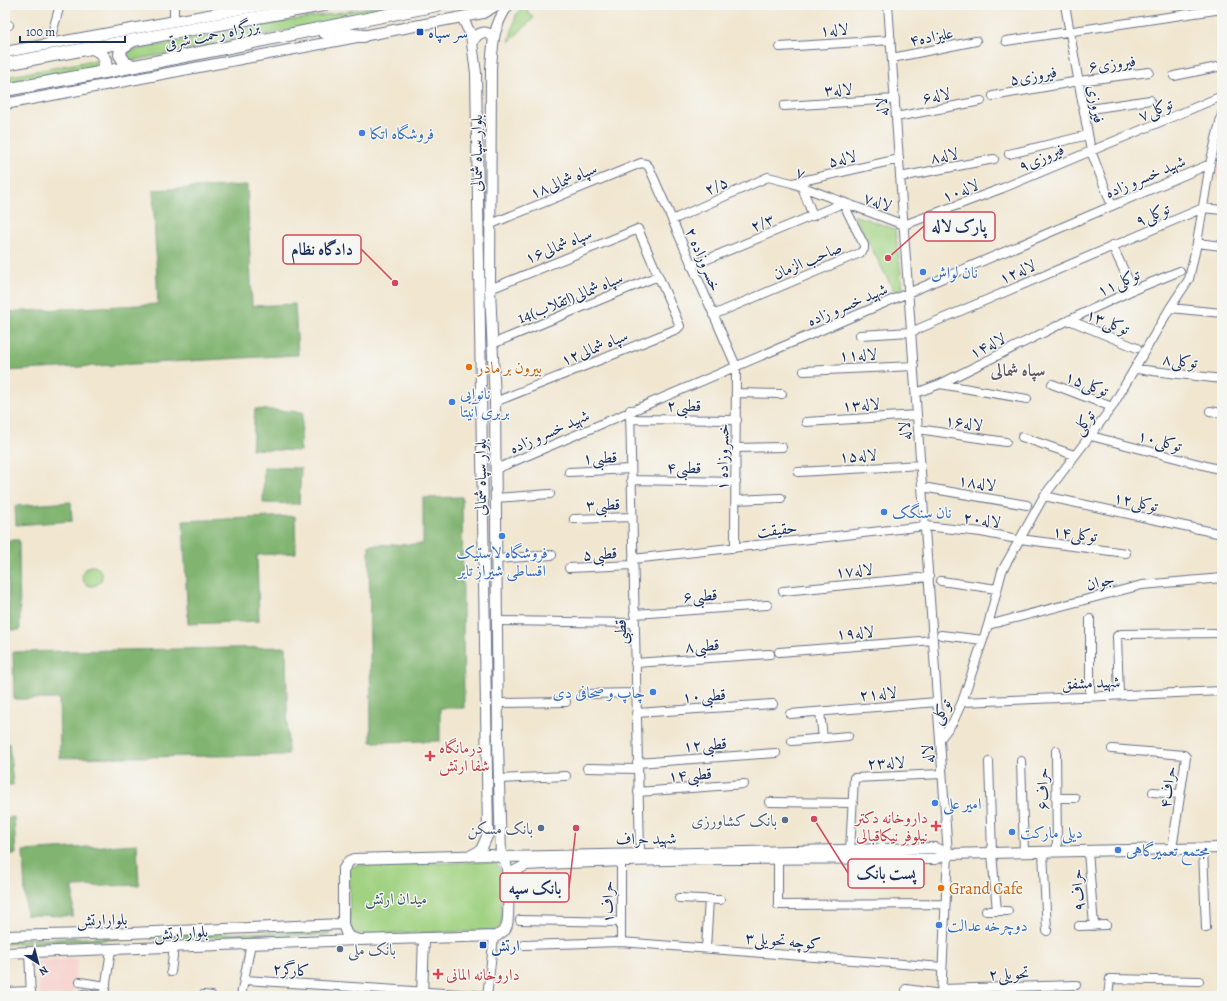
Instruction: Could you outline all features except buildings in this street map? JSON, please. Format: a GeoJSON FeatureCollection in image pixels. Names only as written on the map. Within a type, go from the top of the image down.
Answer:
{"type":"FeatureCollection","features":[{"type":"Feature","properties":{"kind":"highway","name":"بزرگراه رحمت شرقی"},"geometry":{"type":"LineString","coordinates":[[93,48],[311,6],[323,5]]}},
{"type":"Feature","properties":{"kind":"highway","name":"بزرگراه رحمت شرقی"},"geometry":{"type":"LineString","coordinates":[[98,73],[437,5]]}},
{"type":"Feature","properties":{"kind":"highway"},"geometry":{"type":"LineString","coordinates":[[311,31],[363,36]]}},
{"type":"Feature","properties":{"kind":"highway"},"geometry":{"type":"LineString","coordinates":[[133,41],[123,46],[120,55],[126,64],[135,66]]}},
{"type":"Feature","properties":{"kind":"highway"},"geometry":{"type":"LineString","coordinates":[[5,64],[93,48],[100,52],[106,60],[104,68],[98,73],[5,90]]}},
{"type":"Feature","properties":{"kind":"main road"},"geometry":{"type":"LineString","coordinates":[[5,52],[263,5]]}},
{"type":"Feature","properties":{"kind":"main road"},"geometry":{"type":"LineString","coordinates":[[5,104],[483,13],[497,5]]}},
{"type":"Feature","properties":{"kind":"main road","name":"بلوار سپاه شمالی"},"geometry":{"type":"LineString","coordinates":[[501,857],[497,654],[495,402],[490,289],[491,68],[494,38],[498,21],[508,5]]}},
{"type":"Feature","properties":{"kind":"main road","name":"بلوار سپاه شمالی"},"geometry":{"type":"LineString","coordinates":[[462,17],[468,26],[473,42],[476,73],[482,369],[488,834],[481,850],[470,856]]}},
{"type":"Feature","properties":{"kind":"main road"},"geometry":{"type":"LineString","coordinates":[[473,42],[475,36],[482,32],[487,32],[494,38]]}},
{"type":"Feature","properties":{"kind":"main road"},"geometry":{"type":"LineString","coordinates":[[482,369],[493,369]]}},
{"type":"Feature","properties":{"kind":"main road"},"geometry":{"type":"LineString","coordinates":[[486,655],[497,654]]}},
{"type":"Feature","properties":{"kind":"main road"},"geometry":{"type":"LineString","coordinates":[[488,834],[494,839],[500,834]]}},
{"type":"Feature","properties":{"kind":"main road"},"geometry":{"type":"LineString","coordinates":[[508,881],[513,872],[526,865],[554,860],[778,858],[896,854],[935,859],[948,854],[1222,848]]}},
{"type":"Feature","properties":{"kind":"main road","name":"شهید حراف"},"geometry":{"type":"LineString","coordinates":[[501,857],[554,860],[640,853],[850,850],[896,854]]}},
{"type":"Feature","properties":{"kind":"main road"},"geometry":{"type":"LineString","coordinates":[[491,855],[501,857],[507,866],[508,881],[507,925],[501,934],[494,937],[360,940],[350,937],[346,933],[343,924],[342,875],[345,865],[349,861],[358,858],[491,855]]}},
{"type":"Feature","properties":{"kind":"main road","name":"بلوارارتش"},"geometry":{"type":"LineString","coordinates":[[5,936],[130,933],[343,924]]}},
{"type":"Feature","properties":{"kind":"main road"},"geometry":{"type":"LineString","coordinates":[[130,933],[130,950]]}},
{"type":"Feature","properties":{"kind":"main road"},"geometry":{"type":"LineString","coordinates":[[422,994],[424,938]]}},
{"type":"Feature","properties":{"kind":"main road","name":"بلوار ارتش"},"geometry":{"type":"LineString","coordinates":[[5,953],[130,950],[251,943],[360,940]]}},
{"type":"Feature","properties":{"kind":"street"},"geometry":{"type":"LineString","coordinates":[[49,44],[60,5]]}},
{"type":"Feature","properties":{"kind":"street"},"geometry":{"type":"LineString","coordinates":[[174,5],[174,21]]}},
{"type":"Feature","properties":{"kind":"street","name":"لاله"},"geometry":{"type":"LineString","coordinates":[[888,5],[948,854],[942,993]]}},
{"type":"Feature","properties":{"kind":"street","name":"فیروزی"},"geometry":{"type":"LineString","coordinates":[[1065,5],[1088,135],[1095,149],[1112,206]]}},
{"type":"Feature","properties":{"kind":"street"},"geometry":{"type":"LineString","coordinates":[[1006,41],[1222,9]]}},
{"type":"Feature","properties":{"kind":"street","name":"۱لاله"},"geometry":{"type":"LineString","coordinates":[[780,47],[891,40]]}},
{"type":"Feature","properties":{"kind":"street","name":"علیزاده۴"},"geometry":{"type":"LineString","coordinates":[[892,58],[976,41]]}},
{"type":"Feature","properties":{"kind":"street"},"geometry":{"type":"LineString","coordinates":[[1174,76],[1222,66]]}},
{"type":"Feature","properties":{"kind":"street","name":"فیروزی۶"},"geometry":{"type":"LineString","coordinates":[[1078,81],[1149,72]]}},
{"type":"Feature","properties":{"kind":"street","name":"فیروزی۵"},"geometry":{"type":"LineString","coordinates":[[993,96],[1078,81]]}},
{"type":"Feature","properties":{"kind":"street","name":"۷توکلی"},"geometry":{"type":"LineString","coordinates":[[1095,149],[1222,96]]}},
{"type":"Feature","properties":{"kind":"street","name":"۳لاله"},"geometry":{"type":"LineString","coordinates":[[784,106],[895,99]]}},
{"type":"Feature","properties":{"kind":"street"},"geometry":{"type":"LineString","coordinates":[[1084,110],[1150,100]]}},
{"type":"Feature","properties":{"kind":"street","name":"۶لاله"},"geometry":{"type":"LineString","coordinates":[[896,117],[980,101]]}},
{"type":"Feature","properties":{"kind":"street","name":"توکلی"},"geometry":{"type":"LineString","coordinates":[[940,739],[953,722],[962,702],[988,625],[1002,571],[1016,539],[1044,496],[1112,407],[1136,369],[1170,308],[1189,279],[1197,243],[1210,164],[1222,114]]}},
{"type":"Feature","properties":{"kind":"street"},"geometry":{"type":"LineString","coordinates":[[1009,154],[1088,135]]}},
{"type":"Feature","properties":{"kind":"street","name":"فیروزی۹"},"geometry":{"type":"LineString","coordinates":[[1003,188],[1095,149]]}},
{"type":"Feature","properties":{"kind":"street","name":"لاله۵"},"geometry":{"type":"LineString","coordinates":[[792,183],[899,159]]}},
{"type":"Feature","properties":{"kind":"street","name":"لاله۸"},"geometry":{"type":"LineString","coordinates":[[900,178],[994,159]]}},
{"type":"Feature","properties":{"kind":"street","name":"سپاه شمالی۱۸"},"geometry":{"type":"LineString","coordinates":[[491,224],[641,163],[646,164]]}},
{"type":"Feature","properties":{"kind":"street","name":"خسروزاده ۲"},"geometry":{"type":"LineString","coordinates":[[646,164],[736,366]]}},
{"type":"Feature","properties":{"kind":"street","name":"شهید خسرو زاده"},"geometry":{"type":"LineString","coordinates":[[496,469],[630,410],[1210,164]]}},
{"type":"Feature","properties":{"kind":"street","name":"۲/۵"},"geometry":{"type":"LineString","coordinates":[[672,220],[764,178],[772,178]]}},
{"type":"Feature","properties":{"kind":"street","name":"۷"},"geometry":{"type":"LineString","coordinates":[[772,178],[792,183],[843,202]]}},
{"type":"Feature","properties":{"kind":"street"},"geometry":{"type":"LineString","coordinates":[[802,187],[813,216]]}},
{"type":"Feature","properties":{"kind":"street","name":"لاله۱۰"},"geometry":{"type":"LineString","coordinates":[[904,225],[1003,188]]}},
{"type":"Feature","properties":{"kind":"street","name":"لاله۷"},"geometry":{"type":"LineString","coordinates":[[843,202],[904,225]]}},
{"type":"Feature","properties":{"kind":"street","name":"۲/۳"},"geometry":{"type":"LineString","coordinates":[[691,266],[813,216],[843,202]]}},
{"type":"Feature","properties":{"kind":"street","name":"صاحب الزمان"},"geometry":{"type":"LineString","coordinates":[[713,315],[860,253],[864,249],[864,245],[843,202]]}},
{"type":"Feature","properties":{"kind":"street"},"geometry":{"type":"LineString","coordinates":[[1203,208],[1222,210]]}},
{"type":"Feature","properties":{"kind":"street","name":"توکلی۹"},"geometry":{"type":"LineString","coordinates":[[1112,245],[1203,208]]}},
{"type":"Feature","properties":{"kind":"street","name":"سپاه شمالی۱۶"},"geometry":{"type":"LineString","coordinates":[[490,289],[638,229],[658,276]]}},
{"type":"Feature","properties":{"kind":"street"},"geometry":{"type":"LineString","coordinates":[[1197,243],[1222,246]]}},
{"type":"Feature","properties":{"kind":"street"},"geometry":{"type":"LineString","coordinates":[[1112,245],[1133,290]]}},
{"type":"Feature","properties":{"kind":"street","name":"لاله۱۲"},"geometry":{"type":"LineString","coordinates":[[911,332],[1112,245]]}},
{"type":"Feature","properties":{"kind":"street","name":"توکلی۱۱"},"geometry":{"type":"LineString","coordinates":[[1069,320],[1133,290],[1180,271]]}},
{"type":"Feature","properties":{"kind":"street","name":"سپاه شمالی۱۲"},"geometry":{"type":"LineString","coordinates":[[495,402],[677,329],[680,326],[658,276]]}},
{"type":"Feature","properties":{"kind":"street","name":"14سپاه شمالی(اتقلاب)"},"geometry":{"type":"LineString","coordinates":[[492,344],[658,276]]}},
{"type":"Feature","properties":{"kind":"street"},"geometry":{"type":"LineString","coordinates":[[1170,308],[1222,313]]}},
{"type":"Feature","properties":{"kind":"street","name":"توکلی۱۳"},"geometry":{"type":"LineString","coordinates":[[1069,320],[1137,348]]}},
{"type":"Feature","properties":{"kind":"street","name":"لاله۱۴"},"geometry":{"type":"LineString","coordinates":[[916,393],[940,384],[1069,320]]}},
{"type":"Feature","properties":{"kind":"street"},"geometry":{"type":"LineString","coordinates":[[860,335],[911,332]]}},
{"type":"Feature","properties":{"kind":"street","name":"خسروزاده ۱"},"geometry":{"type":"LineString","coordinates":[[735,548],[737,448],[736,366]]}},
{"type":"Feature","properties":{"kind":"street","name":"لاله۱۱"},"geometry":{"type":"LineString","coordinates":[[804,371],[914,366]]}},
{"type":"Feature","properties":{"kind":"street","name":"توکلی۸"},"geometry":{"type":"LineString","coordinates":[[1136,369],[1222,379]]}},
{"type":"Feature","properties":{"kind":"street"},"geometry":{"type":"LineString","coordinates":[[940,384],[1027,399]]}},
{"type":"Feature","properties":{"kind":"street","name":"توکلی۱۵"},"geometry":{"type":"LineString","coordinates":[[1052,384],[1112,407]]}},
{"type":"Feature","properties":{"kind":"street"},"geometry":{"type":"LineString","coordinates":[[737,392],[782,394]]}},
{"type":"Feature","properties":{"kind":"street","name":"قطبی"},"geometry":{"type":"LineString","coordinates":[[630,410],[640,853]]}},
{"type":"Feature","properties":{"kind":"street"},"geometry":{"type":"LineString","coordinates":[[1210,411],[1222,413]]}},
{"type":"Feature","properties":{"kind":"street","name":"لاله۱۳"},"geometry":{"type":"LineString","coordinates":[[806,422],[917,415]]}},
{"type":"Feature","properties":{"kind":"street","name":"قطبی۲"},"geometry":{"type":"LineString","coordinates":[[630,419],[737,420]]}},
{"type":"Feature","properties":{"kind":"street","name":"لاله۱۶"},"geometry":{"type":"LineString","coordinates":[[918,429],[1006,442]]}},
{"type":"Feature","properties":{"kind":"street","name":"۱۰توکلی"},"geometry":{"type":"LineString","coordinates":[[1091,436],[1222,470]]}},
{"type":"Feature","properties":{"kind":"street"},"geometry":{"type":"LineString","coordinates":[[1022,437],[1074,455]]}},
{"type":"Feature","properties":{"kind":"street"},"geometry":{"type":"LineString","coordinates":[[737,448],[782,447]]}},
{"type":"Feature","properties":{"kind":"street","name":"لاله۱۵"},"geometry":{"type":"LineString","coordinates":[[798,472],[921,465]]}},
{"type":"Feature","properties":{"kind":"street","name":"قطبی۱"},"geometry":{"type":"LineString","coordinates":[[569,472],[631,469]]}},
{"type":"Feature","properties":{"kind":"street","name":"قطبی۴"},"geometry":{"type":"LineString","coordinates":[[632,480],[736,482]]}},
{"type":"Feature","properties":{"kind":"street","name":"لاله۱۸"},"geometry":{"type":"LineString","coordinates":[[922,487],[1027,505]]}},
{"type":"Feature","properties":{"kind":"street"},"geometry":{"type":"LineString","coordinates":[[496,498],[550,494]]}},
{"type":"Feature","properties":{"kind":"street","name":"توکلی۱۲"},"geometry":{"type":"LineString","coordinates":[[1044,496],[1222,534]]}},
{"type":"Feature","properties":{"kind":"street"},"geometry":{"type":"LineString","coordinates":[[736,500],[782,498]]}},
{"type":"Feature","properties":{"kind":"street","name":"قطبی۳"},"geometry":{"type":"LineString","coordinates":[[574,519],[632,517]]}},
{"type":"Feature","properties":{"kind":"street","name":"لاله۲۰"},"geometry":{"type":"LineString","coordinates":[[925,526],[981,532],[1016,539]]}},
{"type":"Feature","properties":{"kind":"street","name":"حقیقت"},"geometry":{"type":"LineString","coordinates":[[633,562],[735,548],[925,526]]}},
{"type":"Feature","properties":{"kind":"street","name":"توکلی۱۴"},"geometry":{"type":"LineString","coordinates":[[1016,539],[1126,553]]}},
{"type":"Feature","properties":{"kind":"street"},"geometry":{"type":"LineString","coordinates":[[496,559],[552,555]]}},
{"type":"Feature","properties":{"kind":"street","name":"قطبی۵"},"geometry":{"type":"LineString","coordinates":[[569,568],[633,562]]}},
{"type":"Feature","properties":{"kind":"street","name":"لاله۱۷"},"geometry":{"type":"LineString","coordinates":[[783,591],[928,577]]}},
{"type":"Feature","properties":{"kind":"street","name":"جوان"},"geometry":{"type":"LineString","coordinates":[[988,625],[1142,585],[1222,578]]}},
{"type":"Feature","properties":{"kind":"street"},"geometry":{"type":"LineString","coordinates":[[941,582],[997,589]]}},
{"type":"Feature","properties":{"kind":"street","name":"قطبی۶"},"geometry":{"type":"LineString","coordinates":[[634,614],[767,605]]}},
{"type":"Feature","properties":{"kind":"street"},"geometry":{"type":"LineString","coordinates":[[1090,619],[1090,696]]}},
{"type":"Feature","properties":{"kind":"street"},"geometry":{"type":"LineString","coordinates":[[497,621],[634,623]]}},
{"type":"Feature","properties":{"kind":"street"},"geometry":{"type":"LineString","coordinates":[[1119,695],[1117,636],[1121,634],[1222,633]]}},
{"type":"Feature","properties":{"kind":"street"},"geometry":{"type":"LineString","coordinates":[[941,635],[983,640]]}},
{"type":"Feature","properties":{"kind":"street","name":"لاله۱۹"},"geometry":{"type":"LineString","coordinates":[[779,652],[933,640]]}},
{"type":"Feature","properties":{"kind":"street","name":"قطبی۸"},"geometry":{"type":"LineString","coordinates":[[635,663],[770,654]]}},
{"type":"Feature","properties":{"kind":"street","name":"شهید مشفق"},"geometry":{"type":"LineString","coordinates":[[962,702],[1222,691]]}},
{"type":"Feature","properties":{"kind":"street"},"geometry":{"type":"LineString","coordinates":[[583,694],[636,693]]}},
{"type":"Feature","properties":{"kind":"street"},"geometry":{"type":"LineString","coordinates":[[498,703],[566,702]]}},
{"type":"Feature","properties":{"kind":"street","name":"لاله۲۱"},"geometry":{"type":"LineString","coordinates":[[790,714],[937,702]]}},
{"type":"Feature","properties":{"kind":"street","name":"قطبی۱۰"},"geometry":{"type":"LineString","coordinates":[[636,713],[773,704]]}},
{"type":"Feature","properties":{"kind":"street"},"geometry":{"type":"LineString","coordinates":[[820,712],[823,738]]}},
{"type":"Feature","properties":{"kind":"street"},"geometry":{"type":"LineString","coordinates":[[792,741],[848,736]]}},
{"type":"Feature","properties":{"kind":"street","name":"حراف۴"},"geometry":{"type":"LineString","coordinates":[[1112,749],[1182,754],[1186,757],[1172,849]]}},
{"type":"Feature","properties":{"kind":"street","name":"حراف۶"},"geometry":{"type":"LineString","coordinates":[[1056,751],[1057,851]]}},
{"type":"Feature","properties":{"kind":"street","name":"قطبی۱۲"},"geometry":{"type":"LineString","coordinates":[[587,768],[637,766],[776,753]]}},
{"type":"Feature","properties":{"kind":"street"},"geometry":{"type":"LineString","coordinates":[[1021,761],[1024,852]]}},
{"type":"Feature","properties":{"kind":"street"},"geometry":{"type":"LineString","coordinates":[[989,762],[992,853],[997,911]]}},
{"type":"Feature","properties":{"kind":"street","name":"لاله۲۳"},"geometry":{"type":"LineString","coordinates":[[853,803],[854,778],[942,774]]}},
{"type":"Feature","properties":{"kind":"street"},"geometry":{"type":"LineString","coordinates":[[500,779],[566,776]]}},
{"type":"Feature","properties":{"kind":"street","name":"قطبی۱۴"},"geometry":{"type":"LineString","coordinates":[[638,792],[744,784]]}},
{"type":"Feature","properties":{"kind":"street"},"geometry":{"type":"LineString","coordinates":[[1153,792],[1180,794]]}},
{"type":"Feature","properties":{"kind":"street"},"geometry":{"type":"LineString","coordinates":[[1056,798],[1075,798]]}},
{"type":"Feature","properties":{"kind":"street"},"geometry":{"type":"LineString","coordinates":[[769,802],[853,803],[850,850]]}},
{"type":"Feature","properties":{"kind":"street"},"geometry":{"type":"LineString","coordinates":[[1203,848],[1206,928]]}},
{"type":"Feature","properties":{"kind":"street","name":"حراف۹"},"geometry":{"type":"LineString","coordinates":[[1088,851],[1094,926]]}},
{"type":"Feature","properties":{"kind":"street"},"geometry":{"type":"LineString","coordinates":[[1043,852],[1047,931]]}},
{"type":"Feature","properties":{"kind":"street"},"geometry":{"type":"LineString","coordinates":[[778,858],[778,905],[945,904]]}},
{"type":"Feature","properties":{"kind":"street","name":"حراف۱"},"geometry":{"type":"LineString","coordinates":[[621,860],[621,942]]}},
{"type":"Feature","properties":{"kind":"street"},"geometry":{"type":"LineString","coordinates":[[678,898],[720,900]]}},
{"type":"Feature","properties":{"kind":"street"},"geometry":{"type":"LineString","coordinates":[[706,948],[709,900]]}},
{"type":"Feature","properties":{"kind":"street"},"geometry":{"type":"LineString","coordinates":[[986,911],[1008,911]]}},
{"type":"Feature","properties":{"kind":"street"},"geometry":{"type":"LineString","coordinates":[[520,920],[621,922]]}},
{"type":"Feature","properties":{"kind":"street"},"geometry":{"type":"LineString","coordinates":[[1079,926],[1106,926]]}},
{"type":"Feature","properties":{"kind":"street"},"geometry":{"type":"LineString","coordinates":[[488,996],[494,937]]}},
{"type":"Feature","properties":{"kind":"street","name":"کوچه تحویلی۳"},"geometry":{"type":"LineString","coordinates":[[524,945],[621,942],[942,967]]}},
{"type":"Feature","properties":{"kind":"street"},"geometry":{"type":"LineString","coordinates":[[241,996],[251,943]]}},
{"type":"Feature","properties":{"kind":"street"},"geometry":{"type":"LineString","coordinates":[[171,972],[174,947]]}},
{"type":"Feature","properties":{"kind":"street"},"geometry":{"type":"LineString","coordinates":[[83,994],[104,996],[111,950]]}},
{"type":"Feature","properties":{"kind":"street"},"geometry":{"type":"LineString","coordinates":[[5,992],[31,994],[29,952]]}},
{"type":"Feature","properties":{"kind":"street"},"geometry":{"type":"LineString","coordinates":[[1108,996],[1110,979],[1199,981]]}},
{"type":"Feature","properties":{"kind":"street","name":"کارگر۲"},"geometry":{"type":"LineString","coordinates":[[244,980],[422,994],[488,996]]}},
{"type":"Feature","properties":{"kind":"street"},"geometry":{"type":"LineString","coordinates":[[80,982],[106,986]]}},
{"type":"Feature","properties":{"kind":"street","name":"تحویلی۲"},"geometry":{"type":"LineString","coordinates":[[906,989],[942,993],[1076,985]]}},
{"type":"Feature","properties":{"kind":"street"},"geometry":{"type":"LineString","coordinates":[[203,995],[212,996]]}},
{"type":"Feature","properties":{"kind":"shaded area"},"geometry":{"type":"Polygon","coordinates":[[[1222,149],[1222,179],[1215,179],[1222,149]]]}},
{"type":"Feature","properties":{"kind":"shaded area"},"geometry":{"type":"Polygon","coordinates":[[[78,959],[73,996],[39,996],[37,961],[78,959]]]}},
{"type":"Feature","properties":{"kind":"green space"},"geometry":{"type":"Polygon","coordinates":[[[385,5],[417,5],[130,61],[124,52],[263,25],[385,5]]]}},
{"type":"Feature","properties":{"kind":"green space"},"geometry":{"type":"Polygon","coordinates":[[[525,5],[530,15],[534,18],[509,42],[516,15],[525,5]]]}},
{"type":"Feature","properties":{"kind":"green space"},"geometry":{"type":"Polygon","coordinates":[[[95,60],[99,63],[98,66],[93,69],[5,85],[5,77],[95,60]]]}},
{"type":"Feature","properties":{"kind":"green space"},"geometry":{"type":"Polygon","coordinates":[[[247,185],[252,306],[295,304],[298,355],[5,371],[5,312],[158,304],[153,190],[247,185]]]}},
{"type":"Feature","properties":{"kind":"green space"},"geometry":{"type":"Polygon","coordinates":[[[854,215],[895,229],[903,288],[894,291],[854,215]]]}},
{"type":"Feature","properties":{"kind":"green space"},"geometry":{"type":"Polygon","coordinates":[[[255,409],[303,412],[300,451],[252,449],[255,409]]]}},
{"type":"Feature","properties":{"kind":"green space"},"geometry":{"type":"Polygon","coordinates":[[[264,467],[301,468],[299,504],[263,503],[264,467]]]}},
{"type":"Feature","properties":{"kind":"green space"},"geometry":{"type":"Polygon","coordinates":[[[462,497],[464,708],[440,708],[440,741],[371,742],[369,545],[423,544],[423,498],[462,497]]]}},
{"type":"Feature","properties":{"kind":"green space"},"geometry":{"type":"Polygon","coordinates":[[[71,502],[72,521],[16,525],[15,506],[71,502]]]}},
{"type":"Feature","properties":{"kind":"green space"},"geometry":{"type":"Polygon","coordinates":[[[295,516],[296,553],[257,555],[259,621],[188,624],[183,521],[295,516]]]}},
{"type":"Feature","properties":{"kind":"green space"},"geometry":{"type":"Polygon","coordinates":[[[7,540],[19,540],[20,630],[9,630],[7,540]]]}},
{"type":"Feature","properties":{"kind":"green space"},"geometry":{"type":"Polygon","coordinates":[[[92,566],[99,569],[102,576],[99,583],[92,586],[85,583],[82,576],[85,569],[92,566]]]}},
{"type":"Feature","properties":{"kind":"green space"},"geometry":{"type":"Polygon","coordinates":[[[286,647],[288,755],[60,758],[59,699],[14,699],[13,652],[286,647]]]}},
{"type":"Feature","properties":{"kind":"green space"},"geometry":{"type":"Polygon","coordinates":[[[5,743],[9,743],[13,785],[5,785],[5,743]]]}},
{"type":"Feature","properties":{"kind":"green space"},"geometry":{"type":"Polygon","coordinates":[[[14,817],[16,854],[5,855],[5,818],[14,817]]]}},
{"type":"Feature","properties":{"kind":"green space"},"geometry":{"type":"Polygon","coordinates":[[[137,844],[139,885],[73,887],[73,916],[26,915],[23,851],[137,844]]]}},
{"type":"Feature","properties":{"kind":"green space","name":"میدان ارتش"},"geometry":{"type":"Polygon","coordinates":[[[490,862],[497,864],[501,872],[502,920],[500,927],[495,931],[360,934],[354,932],[350,927],[349,875],[350,869],[356,865],[490,862]]]}},
{"type":"Feature","properties":{"kind":"green space"},"geometry":{"type":"Polygon","coordinates":[[[330,931],[329,935],[150,939],[151,936],[330,931]]]}},
{"type":"Feature","properties":{"kind":"green space"},"geometry":{"type":"Polygon","coordinates":[[[127,937],[126,939],[5,944],[5,940],[127,937]]]}},
{"type":"Feature","properties":{"kind":"place","name":"سر سپاه"},"geometry":{"type":"Point","coordinates":[420,32]}},
{"type":"Feature","properties":{"kind":"place","name":"فروشگاه اتکا"},"geometry":{"type":"Point","coordinates":[362,133]}},
{"type":"Feature","properties":{"kind":"place","name":"پارک لاله"},"geometry":{"type":"Point","coordinates":[888,258]}},
{"type":"Feature","properties":{"kind":"place","name":"نان لواش"},"geometry":{"type":"Point","coordinates":[923,272]}},
{"type":"Feature","properties":{"kind":"place","name":"دادگاه نظام"},"geometry":{"type":"Point","coordinates":[395,283]}},
{"type":"Feature","properties":{"kind":"place","name":"بیرون بر مادر"},"geometry":{"type":"Point","coordinates":[469,367]}},
{"type":"Feature","properties":{"kind":"place","name":"نانوایی بربری آنیتا"},"geometry":{"type":"Point","coordinates":[452,402]}},
{"type":"Feature","properties":{"kind":"place","name":"نان سنگک"},"geometry":{"type":"Point","coordinates":[884,512]}},
{"type":"Feature","properties":{"kind":"place","name":"فروشگاه لاستیک اقساطی شیراز تایر"},"geometry":{"type":"Point","coordinates":[502,536]}},
{"type":"Feature","properties":{"kind":"place","name":"چاپ و صحافی دی"},"geometry":{"type":"Point","coordinates":[653,692]}},
{"type":"Feature","properties":{"kind":"place","name":"درمانگاه شفا ارتش"},"geometry":{"type":"Point","coordinates":[430,756]}},
{"type":"Feature","properties":{"kind":"place","name":"امیر علی"},"geometry":{"type":"Point","coordinates":[935,803]}},
{"type":"Feature","properties":{"kind":"place","name":"پست بانک"},"geometry":{"type":"Point","coordinates":[814,819]}},
{"type":"Feature","properties":{"kind":"place","name":"بانک کشاورزی"},"geometry":{"type":"Point","coordinates":[785,820]}},
{"type":"Feature","properties":{"kind":"place","name":"داروخانه دکتر نیلوفر نیکاقبالی"},"geometry":{"type":"Point","coordinates":[936,826]}},
{"type":"Feature","properties":{"kind":"place","name":"بانک مسکن"},"geometry":{"type":"Point","coordinates":[541,828]}},
{"type":"Feature","properties":{"kind":"place","name":"بانک سپه"},"geometry":{"type":"Point","coordinates":[576,828]}},
{"type":"Feature","properties":{"kind":"place","name":"دیلی مارکت"},"geometry":{"type":"Point","coordinates":[1012,832]}},
{"type":"Feature","properties":{"kind":"place","name":"مجتمع تعمیرگاهی"},"geometry":{"type":"Point","coordinates":[1118,850]}},
{"type":"Feature","properties":{"kind":"place","name":"Grand Cafe"},"geometry":{"type":"Point","coordinates":[941,888]}},
{"type":"Feature","properties":{"kind":"place","name":"دوچرخه عدالت"},"geometry":{"type":"Point","coordinates":[939,925]}},
{"type":"Feature","properties":{"kind":"place","name":"ارتش"},"geometry":{"type":"Point","coordinates":[483,945]}},
{"type":"Feature","properties":{"kind":"place","name":"بانک ملی"},"geometry":{"type":"Point","coordinates":[340,949]}},
{"type":"Feature","properties":{"kind":"place","name":"داروخانه المانی"},"geometry":{"type":"Point","coordinates":[438,974]}},
{"type":"Feature","properties":{"kind":"district","name":"سپاه شمالی"},"geometry":{"type":"Point","coordinates":[1018,370]}}]}
